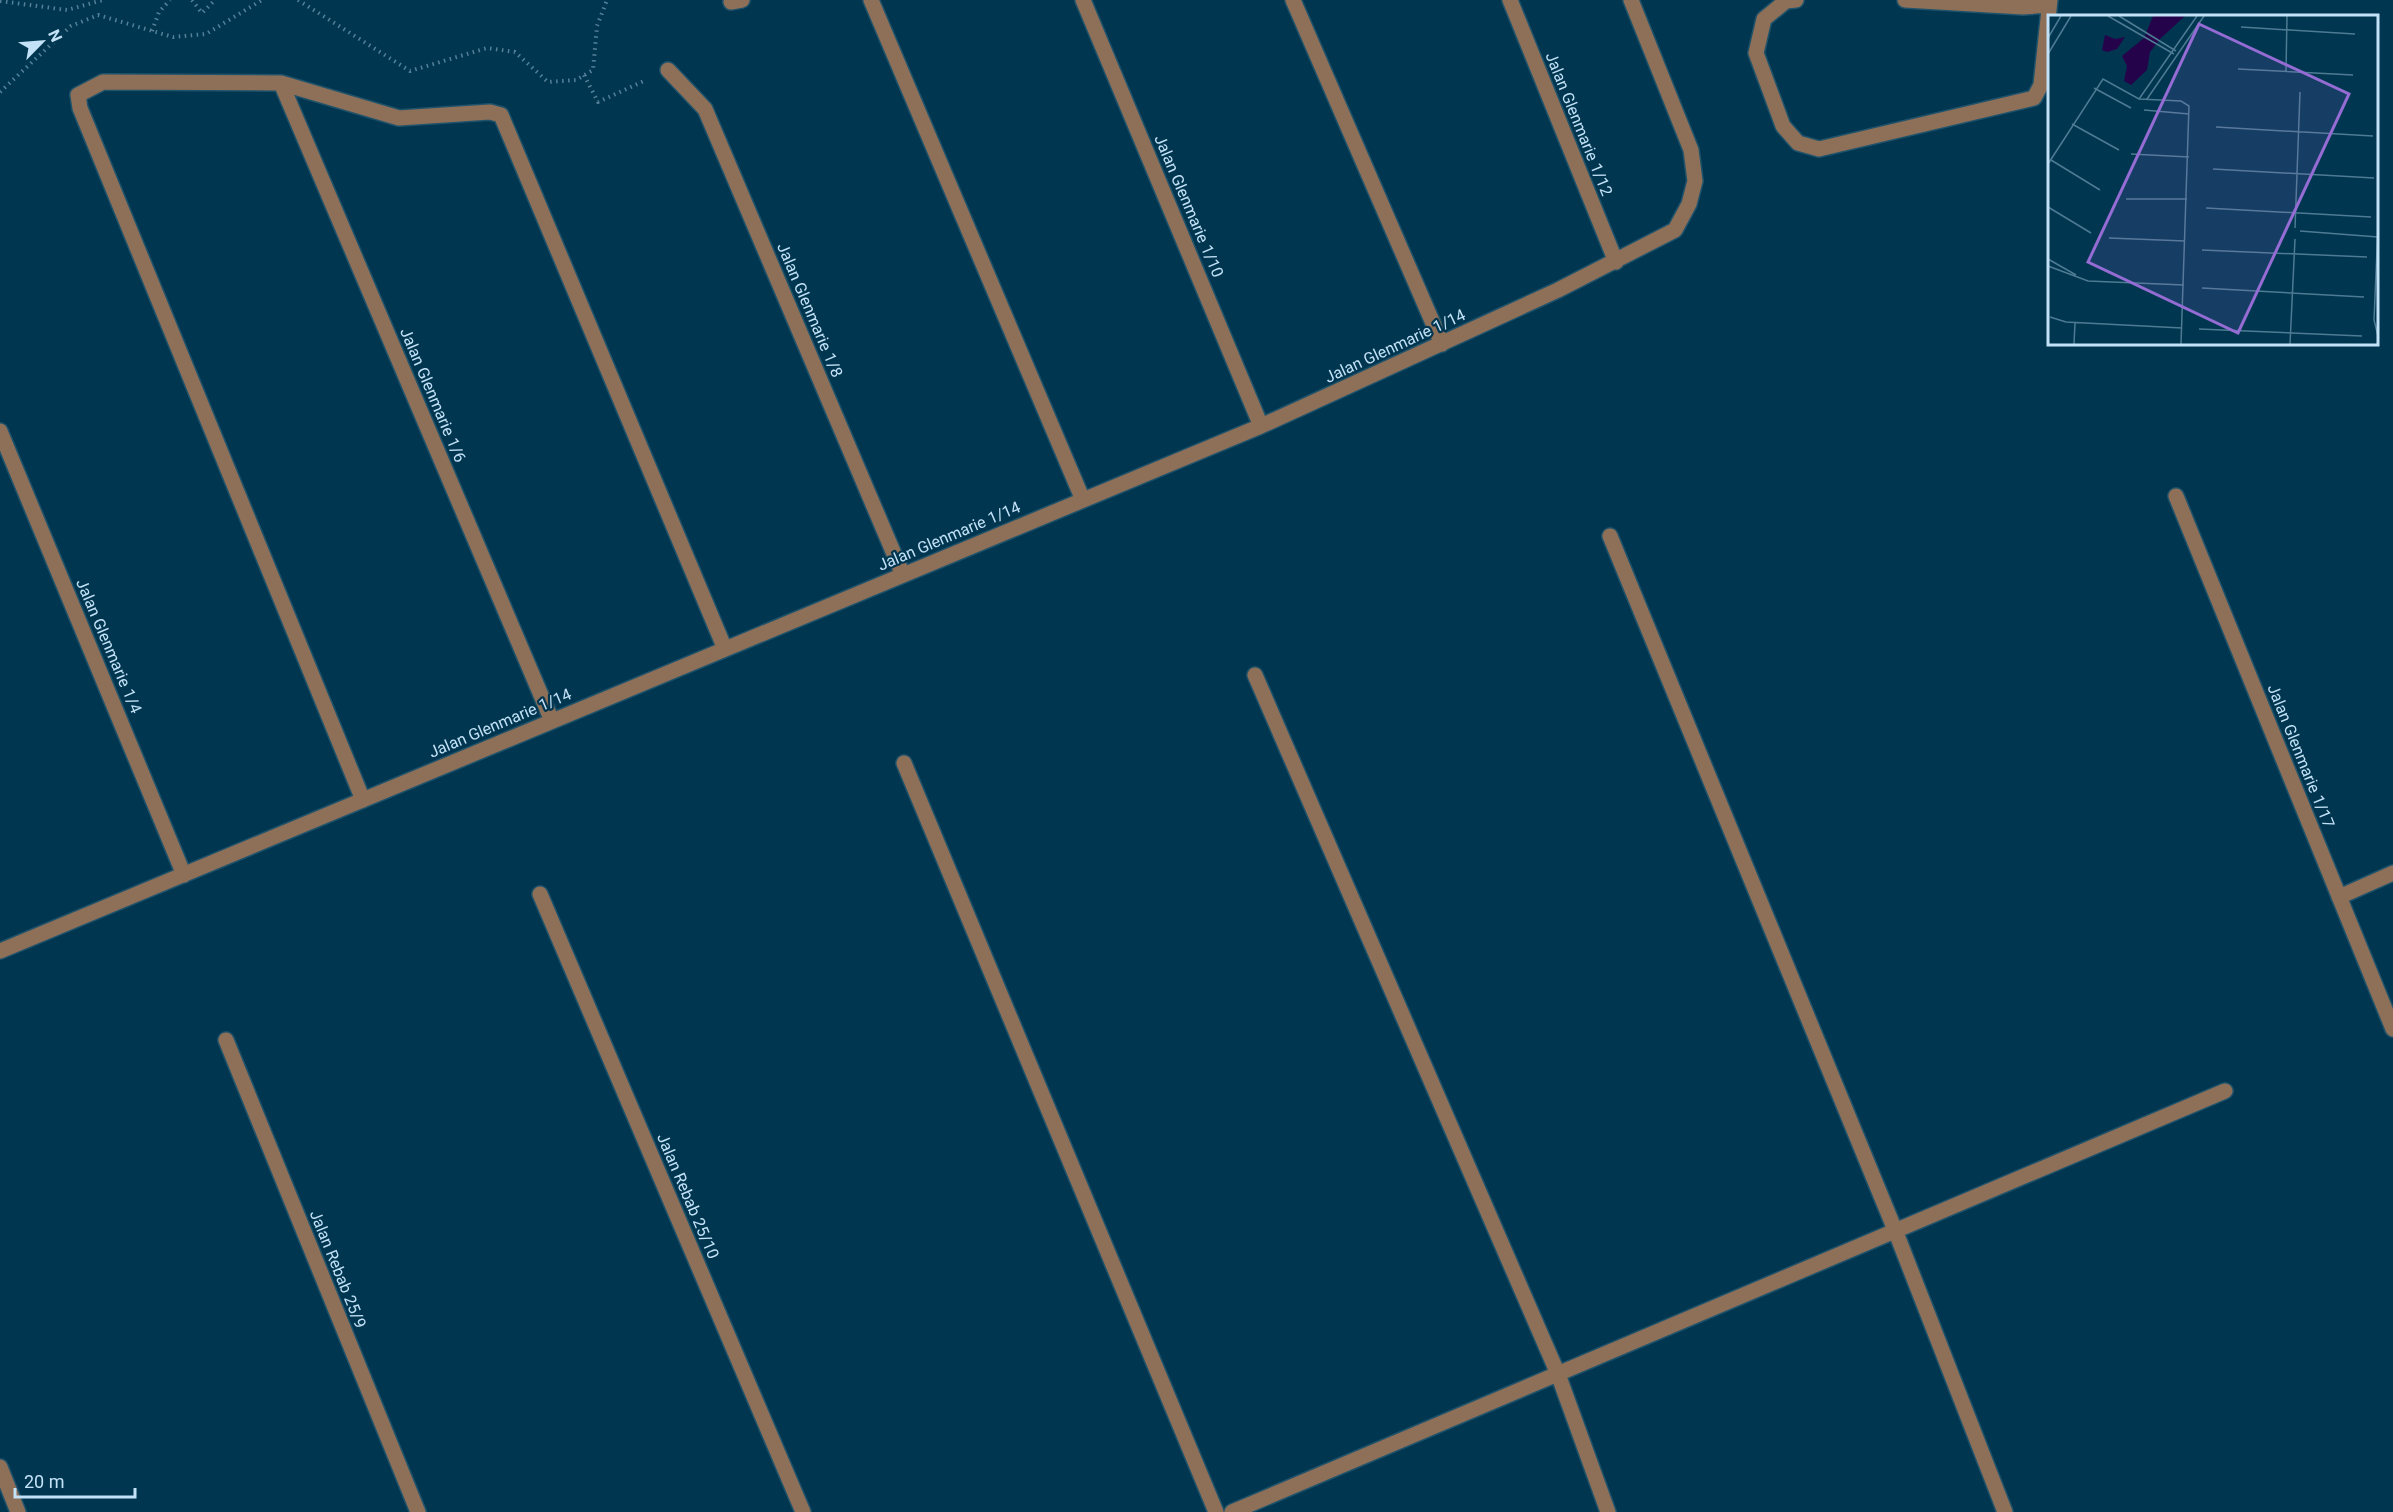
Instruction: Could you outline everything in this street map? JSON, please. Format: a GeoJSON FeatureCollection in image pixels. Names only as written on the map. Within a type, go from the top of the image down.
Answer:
{"type":"FeatureCollection","features":[{"type":"Feature","properties":{"kind":"street"},"geometry":{"type":"LineString","coordinates":[[871,0],[1083,500]]}},
{"type":"Feature","properties":{"kind":"street","name":"Jalan Glenmarie 1/10"},"geometry":{"type":"LineString","coordinates":[[1083,0],[1261,426]]}},
{"type":"Feature","properties":{"kind":"street"},"geometry":{"type":"LineString","coordinates":[[1293,0],[1442,344]]}},
{"type":"Feature","properties":{"kind":"street","name":"Jalan Glenmarie 1/12"},"geometry":{"type":"LineString","coordinates":[[1510,0],[1616,262]]}},
{"type":"Feature","properties":{"kind":"street","name":"Jalan Glenmarie 1/14"},"geometry":{"type":"LineString","coordinates":[[0,951],[1261,426],[1616,262],[1675,230],[1689,204],[1695,181],[1691,150],[1631,0]]}},
{"type":"Feature","properties":{"kind":"street"},"geometry":{"type":"LineString","coordinates":[[1796,0],[1786,1],[1764,19],[1756,53],[1783,126],[1798,143],[1819,149],[2034,98],[2041,85],[2049,2],[2023,7],[1905,0]]}},
{"type":"Feature","properties":{"kind":"street","name":"Jalan Glenmarie 1/8"},"geometry":{"type":"LineString","coordinates":[[668,70],[705,109],[903,575]]}},
{"type":"Feature","properties":{"kind":"street"},"geometry":{"type":"LineString","coordinates":[[363,800],[80,108],[78,95],[104,82],[281,83],[399,118],[490,112],[501,115],[725,649]]}},
{"type":"Feature","properties":{"kind":"street","name":"Jalan Glenmarie 1/6"},"geometry":{"type":"LineString","coordinates":[[281,83],[552,721]]}},
{"type":"Feature","properties":{"kind":"street","name":"Jalan Glenmarie 1/4"},"geometry":{"type":"LineString","coordinates":[[0,431],[184,875]]}},
{"type":"Feature","properties":{"kind":"street","name":"Jalan Glenmarie 1/17"},"geometry":{"type":"LineString","coordinates":[[2176,496],[2393,1029]]}},
{"type":"Feature","properties":{"kind":"street"},"geometry":{"type":"LineString","coordinates":[[1610,536],[1895,1230],[2004,1512]]}},
{"type":"Feature","properties":{"kind":"street"},"geometry":{"type":"LineString","coordinates":[[1255,675],[1558,1374],[1608,1512]]}},
{"type":"Feature","properties":{"kind":"street"},"geometry":{"type":"LineString","coordinates":[[904,763],[1216,1512]]}},
{"type":"Feature","properties":{"kind":"street"},"geometry":{"type":"LineString","coordinates":[[2339,897],[2393,873]]}},
{"type":"Feature","properties":{"kind":"street","name":"Jalan Rebab 25/10"},"geometry":{"type":"LineString","coordinates":[[540,894],[803,1512]]}},
{"type":"Feature","properties":{"kind":"street","name":"Jalan Rebab 25/9"},"geometry":{"type":"LineString","coordinates":[[226,1040],[418,1512]]}},
{"type":"Feature","properties":{"kind":"street"},"geometry":{"type":"LineString","coordinates":[[1232,1512],[2225,1090]]}},
{"type":"Feature","properties":{"kind":"street"},"geometry":{"type":"LineString","coordinates":[[0,1467],[18,1512]]}},
{"type":"Feature","properties":{"kind":"path"},"geometry":{"type":"LineString","coordinates":[[0,1],[67,10],[103,0]]}},
{"type":"Feature","properties":{"kind":"path"},"geometry":{"type":"LineString","coordinates":[[152,31],[159,12],[170,0]]}},
{"type":"Feature","properties":{"kind":"path"},"geometry":{"type":"LineString","coordinates":[[192,0],[202,13],[215,0]]}},
{"type":"Feature","properties":{"kind":"path"},"geometry":{"type":"LineString","coordinates":[[246,0],[250,7]]}},
{"type":"Feature","properties":{"kind":"path"},"geometry":{"type":"LineString","coordinates":[[0,92],[71,26],[98,15],[173,37],[206,34],[262,0]]}},
{"type":"Feature","properties":{"kind":"path"},"geometry":{"type":"LineString","coordinates":[[298,0],[410,71],[487,48],[515,52],[548,82],[576,80],[593,70],[597,26],[608,0]]}},
{"type":"Feature","properties":{"kind":"path"},"geometry":{"type":"LineString","coordinates":[[584,75],[598,102],[668,70]]}}]}
